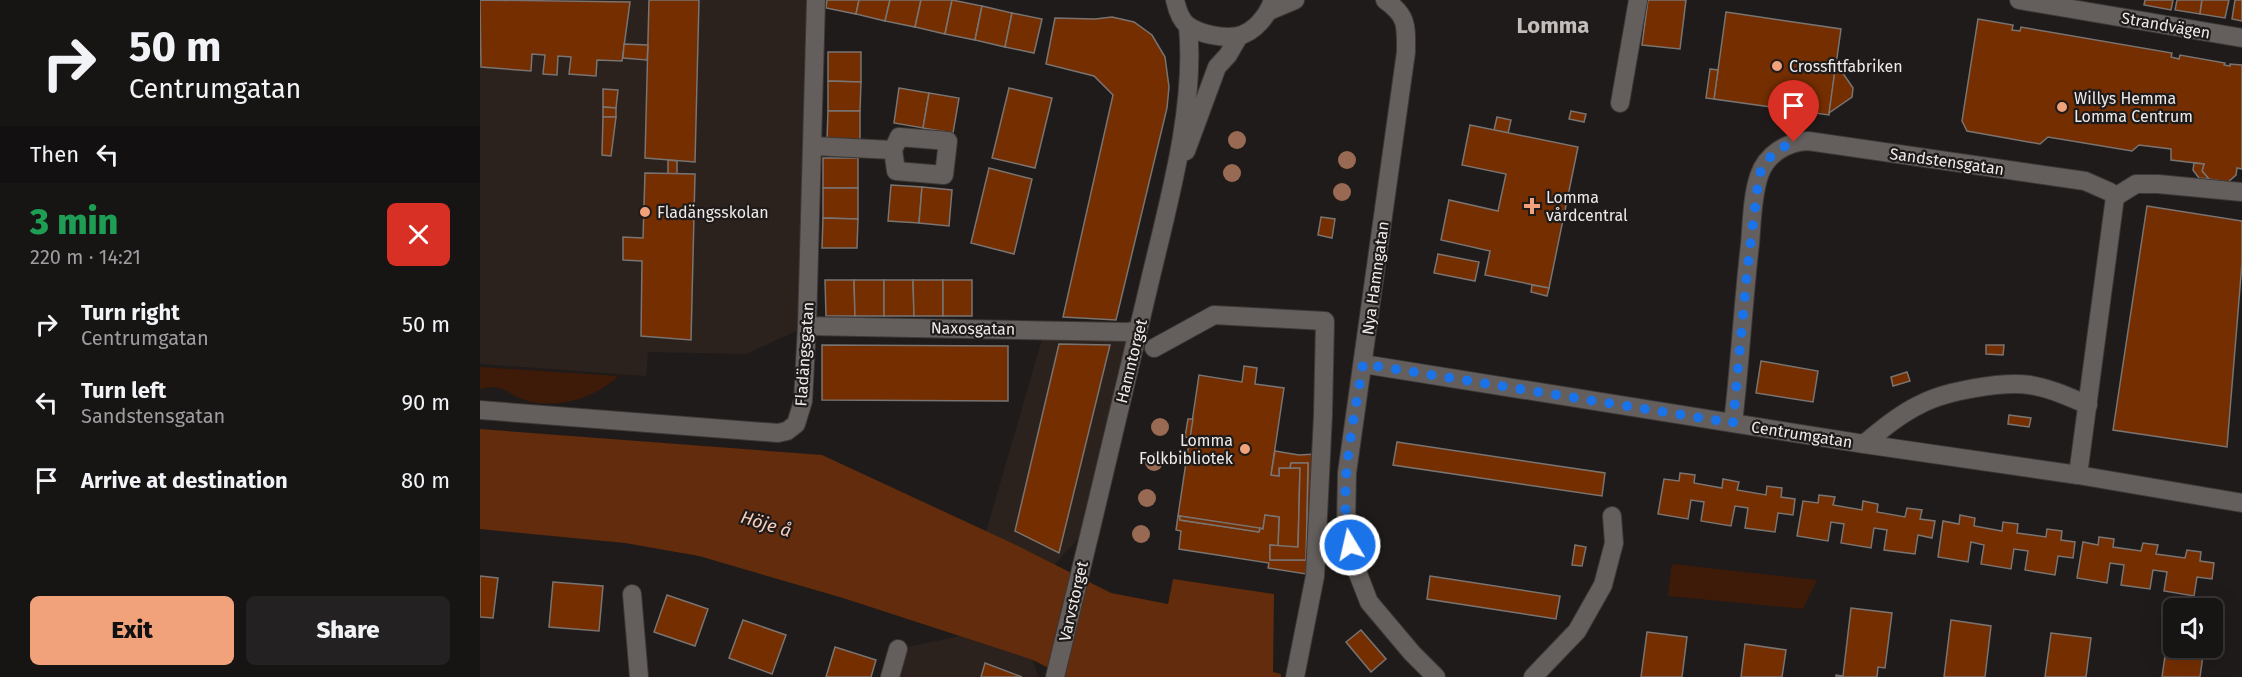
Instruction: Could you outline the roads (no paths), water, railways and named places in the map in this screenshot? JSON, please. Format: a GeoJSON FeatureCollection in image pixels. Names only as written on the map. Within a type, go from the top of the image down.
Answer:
{"type":"FeatureCollection","features":[{"type":"Feature","properties":{"kind":"street","name":"Fladängsgatan"},"geometry":{"type":"LineString","coordinates":[[480,410],[778,433],[787,431],[796,424],[802,401],[807,326],[816,0]]}},
{"type":"Feature","properties":{"kind":"street"},"geometry":{"type":"LineString","coordinates":[[1172,3],[1188,26],[1211,35],[1239,36],[1259,24],[1271,5],[1295,0]]}},
{"type":"Feature","properties":{"kind":"street"},"geometry":{"type":"LineString","coordinates":[[1620,103],[1638,0]]}},
{"type":"Feature","properties":{"kind":"street","name":"Strandvägen"},"geometry":{"type":"LineString","coordinates":[[2019,0],[2242,38]]}},
{"type":"Feature","properties":{"kind":"street","name":"Nya Hamngatan"},"geometry":{"type":"LineString","coordinates":[[1391,2],[1406,21],[1406,52],[1347,473],[1346,525],[1355,566],[1369,602],[1412,653],[1436,677]]}},
{"type":"Feature","properties":{"kind":"street","name":"Hamntorget"},"geometry":{"type":"LineString","coordinates":[[1091,525],[1170,198],[1184,114],[1190,60],[1188,26]]}},
{"type":"Feature","properties":{"kind":"street","name":"Hamntorget"},"geometry":{"type":"LineString","coordinates":[[1170,198],[1217,67],[1228,55],[1239,36]]}},
{"type":"Feature","properties":{"kind":"street","name":"Sandstensgatan"},"geometry":{"type":"LineString","coordinates":[[1733,423],[1747,272],[1759,175],[1767,160],[1781,148],[1794,142],[1808,141],[1924,157],[2085,181],[2110,192],[2115,197]]}},
{"type":"Feature","properties":{"kind":"street"},"geometry":{"type":"LineString","coordinates":[[812,146],[893,150]]}},
{"type":"Feature","properties":{"kind":"street"},"geometry":{"type":"LineString","coordinates":[[2078,475],[2115,197],[2136,184],[2242,192]]}},
{"type":"Feature","properties":{"kind":"street"},"geometry":{"type":"LineString","coordinates":[[1154,348],[1214,315],[1325,321],[1315,576],[1296,677]]}},
{"type":"Feature","properties":{"kind":"street","name":"Naxosgatan"},"geometry":{"type":"LineString","coordinates":[[807,326],[1127,332],[1138,330]]}},
{"type":"Feature","properties":{"kind":"street","name":"Centrumgatan"},"geometry":{"type":"LineString","coordinates":[[1363,364],[1864,444],[2078,475],[2242,503]]}},
{"type":"Feature","properties":{"kind":"street"},"geometry":{"type":"LineString","coordinates":[[1864,444],[1892,421],[1923,402],[1971,388],[2012,384],[2030,385],[2047,388],[2088,405]]}},
{"type":"Feature","properties":{"kind":"street"},"geometry":{"type":"LineString","coordinates":[[1533,677],[1577,631],[1603,585],[1614,543],[1612,516]]}},
{"type":"Feature","properties":{"kind":"street","name":"Varvstorget"},"geometry":{"type":"LineString","coordinates":[[1055,677],[1091,525]]}},
{"type":"Feature","properties":{"kind":"street"},"geometry":{"type":"LineString","coordinates":[[632,594],[639,677]]}},
{"type":"Feature","properties":{"kind":"street"},"geometry":{"type":"LineString","coordinates":[[890,677],[898,649]]}},
{"type":"Feature","properties":{"kind":"water","name":"Höje å"},"geometry":{"type":"Polygon","coordinates":[[[480,429],[822,455],[1014,544],[1111,593],[1168,604],[1173,579],[1274,594],[1273,672],[1281,674],[1281,677],[1066,677],[1033,660],[843,598],[699,556],[625,543],[480,529],[480,429]]]}},
{"type":"Feature","properties":{"kind":"place","name":"Crossfitfabriken"},"geometry":{"type":"Point","coordinates":[1777,66]}},
{"type":"Feature","properties":{"kind":"place","name":"Willys Hemma Lomma Centrum"},"geometry":{"type":"Point","coordinates":[2062,107]}},
{"type":"Feature","properties":{"kind":"place","name":"Lomma vårdcentral"},"geometry":{"type":"Point","coordinates":[1532,206]}},
{"type":"Feature","properties":{"kind":"place","name":"Fladängsskolan"},"geometry":{"type":"Point","coordinates":[645,212]}},
{"type":"Feature","properties":{"kind":"place","name":"Lomma Folkbibliotek"},"geometry":{"type":"Point","coordinates":[1245,449]}},
{"type":"Feature","properties":{"kind":"district","name":"Lomma"},"geometry":{"type":"Point","coordinates":[1553,25]}}]}
